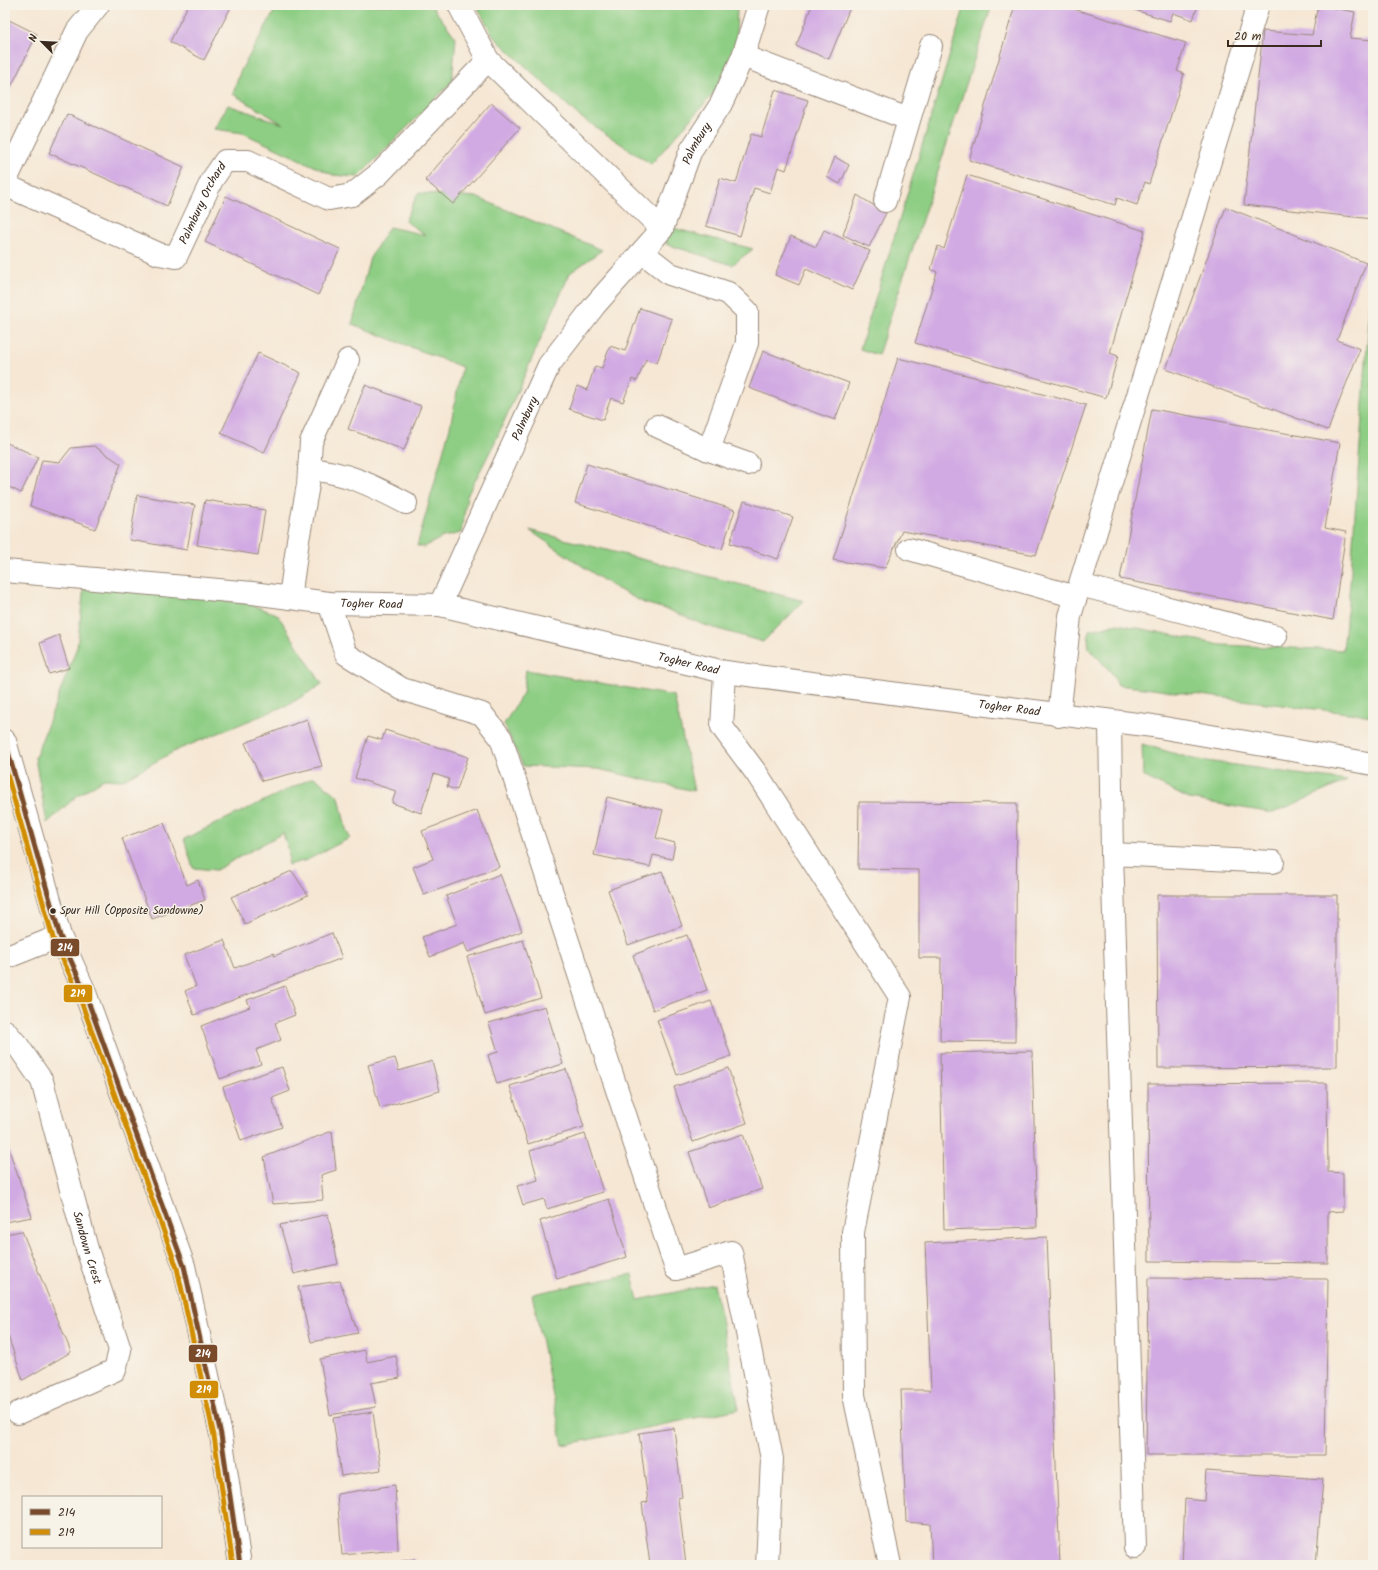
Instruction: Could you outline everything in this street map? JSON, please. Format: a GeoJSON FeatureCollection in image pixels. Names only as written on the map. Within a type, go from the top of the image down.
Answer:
{"type":"FeatureCollection","features":[{"type":"Feature","properties":{"kind":"street","name":"Palmbury Orchard"},"geometry":{"type":"LineString","coordinates":[[98,5],[77,31],[5,183],[159,254],[176,256],[212,180],[226,161],[248,161],[329,199],[352,195],[380,173],[488,60]]}},
{"type":"Feature","properties":{"kind":"street"},"geometry":{"type":"LineString","coordinates":[[459,5],[488,60],[662,229]]}},
{"type":"Feature","properties":{"kind":"street","name":"Palmbury"},"geometry":{"type":"LineString","coordinates":[[440,605],[549,365],[595,305],[662,229],[691,150],[721,104],[743,56],[759,5]]}},
{"type":"Feature","properties":{"kind":"street"},"geometry":{"type":"LineString","coordinates":[[1059,716],[1070,616],[1258,5]]}},
{"type":"Feature","properties":{"kind":"street"},"geometry":{"type":"LineString","coordinates":[[885,201],[930,46]]}},
{"type":"Feature","properties":{"kind":"street"},"geometry":{"type":"LineString","coordinates":[[743,56],[908,118]]}},
{"type":"Feature","properties":{"kind":"street"},"geometry":{"type":"LineString","coordinates":[[642,252],[670,274],[728,293],[747,311],[747,343],[709,450]]}},
{"type":"Feature","properties":{"kind":"street"},"geometry":{"type":"LineString","coordinates":[[290,598],[309,469],[311,442],[348,360]]}},
{"type":"Feature","properties":{"kind":"street"},"geometry":{"type":"LineString","coordinates":[[657,426],[709,450],[748,464]]}},
{"type":"Feature","properties":{"kind":"street"},"geometry":{"type":"LineString","coordinates":[[309,469],[334,472],[362,481],[406,503]]}},
{"type":"Feature","properties":{"kind":"street"},"geometry":{"type":"LineString","coordinates":[[909,549],[1078,591],[1276,636]]}},
{"type":"Feature","properties":{"kind":"street","name":"Togher Road"},"geometry":{"type":"LineString","coordinates":[[5,571],[252,593],[329,603],[440,605],[725,672],[1059,716],[1153,726],[1373,764]]}},
{"type":"Feature","properties":{"kind":"street"},"geometry":{"type":"LineString","coordinates":[[329,603],[346,654],[402,690],[482,714],[501,738],[676,1269],[731,1252],[772,1459],[767,1565]]}},
{"type":"Feature","properties":{"kind":"street"},"geometry":{"type":"LineString","coordinates":[[725,672],[722,727],[757,774],[900,997],[853,1232],[854,1395],[890,1565]]}},
{"type":"Feature","properties":{"kind":"street"},"geometry":{"type":"LineString","coordinates":[[1110,722],[1112,854],[1135,1546]]}},
{"type":"Feature","properties":{"kind":"street"},"geometry":{"type":"LineString","coordinates":[[5,741],[60,936],[84,990],[184,1266],[221,1435],[240,1565]]}},
{"type":"Feature","properties":{"kind":"street"},"geometry":{"type":"LineString","coordinates":[[1112,854],[1273,862]]}},
{"type":"Feature","properties":{"kind":"street"},"geometry":{"type":"LineString","coordinates":[[5,958],[60,936]]}},
{"type":"Feature","properties":{"kind":"street","name":"Sandown Crest"},"geometry":{"type":"LineString","coordinates":[[5,1031],[18,1046],[42,1081],[87,1249],[120,1350],[115,1370],[18,1413]]}},
{"type":"Feature","properties":{"kind":"green space"},"geometry":{"type":"Polygon","coordinates":[[[278,5],[431,5],[456,38],[452,82],[358,177],[333,175],[243,133],[214,129],[228,105],[283,124],[233,94],[240,72],[278,5]]]}},
{"type":"Feature","properties":{"kind":"green space"},"geometry":{"type":"Polygon","coordinates":[[[476,5],[737,5],[736,48],[714,93],[651,164],[579,116],[494,37],[476,5]]]}},
{"type":"Feature","properties":{"kind":"green space"},"geometry":{"type":"Polygon","coordinates":[[[965,5],[992,5],[878,355],[860,349],[965,5]]]}},
{"type":"Feature","properties":{"kind":"green space"},"geometry":{"type":"Polygon","coordinates":[[[418,193],[476,197],[602,250],[570,273],[494,444],[467,496],[461,533],[443,537],[424,547],[417,546],[450,427],[462,367],[352,324],[370,258],[389,227],[426,235],[405,221],[418,193]]]}},
{"type":"Feature","properties":{"kind":"green space"},"geometry":{"type":"Polygon","coordinates":[[[669,227],[753,249],[732,265],[666,244],[669,227]]]}},
{"type":"Feature","properties":{"kind":"green space"},"geometry":{"type":"Polygon","coordinates":[[[1373,264],[1373,716],[1118,685],[1111,672],[1088,647],[1089,630],[1118,624],[1221,645],[1343,650],[1350,584],[1373,264]]]}},
{"type":"Feature","properties":{"kind":"green space"},"geometry":{"type":"Polygon","coordinates":[[[529,530],[804,601],[763,642],[704,625],[669,610],[644,603],[612,586],[529,530]]]}},
{"type":"Feature","properties":{"kind":"green space"},"geometry":{"type":"Polygon","coordinates":[[[85,578],[141,590],[249,604],[277,614],[322,684],[290,704],[177,750],[122,780],[104,779],[78,795],[47,823],[35,758],[77,647],[85,578]]]}},
{"type":"Feature","properties":{"kind":"green space"},"geometry":{"type":"Polygon","coordinates":[[[526,670],[674,696],[694,791],[598,769],[523,766],[504,724],[523,693],[526,670]]]}},
{"type":"Feature","properties":{"kind":"green space"},"geometry":{"type":"Polygon","coordinates":[[[1142,744],[1193,759],[1347,781],[1273,813],[1189,799],[1143,776],[1142,744]]]}},
{"type":"Feature","properties":{"kind":"green space"},"geometry":{"type":"Polygon","coordinates":[[[314,777],[339,797],[346,829],[350,838],[307,860],[288,865],[289,852],[283,833],[216,870],[193,868],[184,839],[314,777]]]}},
{"type":"Feature","properties":{"kind":"green space"},"geometry":{"type":"Polygon","coordinates":[[[632,1274],[638,1300],[714,1284],[739,1409],[563,1445],[532,1294],[632,1274]]]}},
{"type":"Feature","properties":{"kind":"building"},"geometry":{"type":"Polygon","coordinates":[[[188,5],[232,5],[204,60],[170,42],[188,5]]]}},
{"type":"Feature","properties":{"kind":"building"},"geometry":{"type":"Polygon","coordinates":[[[812,5],[851,5],[829,59],[796,46],[812,5]]]}},
{"type":"Feature","properties":{"kind":"building"},"geometry":{"type":"Polygon","coordinates":[[[1015,5],[1060,5],[1186,43],[1177,71],[1184,74],[1149,184],[1145,182],[1137,205],[1117,198],[1115,205],[969,160],[1015,5]]]}},
{"type":"Feature","properties":{"kind":"building"},"geometry":{"type":"Polygon","coordinates":[[[1118,5],[1198,5],[1193,20],[1173,13],[1170,21],[1118,5]]]}},
{"type":"Feature","properties":{"kind":"building"},"geometry":{"type":"Polygon","coordinates":[[[1318,5],[1355,12],[1350,38],[1373,40],[1373,219],[1244,205],[1263,31],[1312,35],[1318,5]]]}},
{"type":"Feature","properties":{"kind":"building"},"geometry":{"type":"Polygon","coordinates":[[[5,18],[37,34],[5,99],[5,18]]]}},
{"type":"Feature","properties":{"kind":"building"},"geometry":{"type":"Polygon","coordinates":[[[775,90],[808,100],[786,170],[778,167],[770,193],[754,188],[740,236],[706,226],[720,178],[736,183],[751,134],[761,137],[775,90]]]}},
{"type":"Feature","properties":{"kind":"building"},"geometry":{"type":"Polygon","coordinates":[[[491,103],[520,128],[453,204],[425,180],[491,103]]]}},
{"type":"Feature","properties":{"kind":"building"},"geometry":{"type":"Polygon","coordinates":[[[67,114],[184,167],[167,206],[49,153],[67,114]]]}},
{"type":"Feature","properties":{"kind":"building"},"geometry":{"type":"Polygon","coordinates":[[[835,157],[849,165],[840,184],[827,177],[835,157]]]}},
{"type":"Feature","properties":{"kind":"building"},"geometry":{"type":"Polygon","coordinates":[[[967,175],[1145,231],[1110,353],[1118,356],[1106,398],[915,343],[937,272],[931,269],[938,246],[944,249],[967,175]]]}},
{"type":"Feature","properties":{"kind":"building"},"geometry":{"type":"Polygon","coordinates":[[[857,195],[886,213],[869,247],[843,235],[857,195]]]}},
{"type":"Feature","properties":{"kind":"building"},"geometry":{"type":"Polygon","coordinates":[[[226,196],[340,249],[318,295],[205,242],[226,196]]]}},
{"type":"Feature","properties":{"kind":"building"},"geometry":{"type":"Polygon","coordinates":[[[1226,207],[1366,263],[1337,340],[1360,349],[1328,430],[1166,369],[1226,207]]]}},
{"type":"Feature","properties":{"kind":"building"},"geometry":{"type":"Polygon","coordinates":[[[824,230],[870,251],[852,290],[806,269],[799,285],[775,275],[791,236],[816,247],[824,230]]]}},
{"type":"Feature","properties":{"kind":"building"},"geometry":{"type":"Polygon","coordinates":[[[640,308],[672,319],[657,363],[646,359],[637,381],[632,379],[623,402],[611,398],[603,420],[569,409],[577,386],[587,390],[595,366],[602,368],[610,346],[625,351],[640,308]]]}},
{"type":"Feature","properties":{"kind":"building"},"geometry":{"type":"Polygon","coordinates":[[[763,351],[849,383],[835,420],[749,388],[763,351]]]}},
{"type":"Feature","properties":{"kind":"building"},"geometry":{"type":"Polygon","coordinates":[[[258,353],[301,373],[264,453],[221,433],[258,353]]]}},
{"type":"Feature","properties":{"kind":"building"},"geometry":{"type":"Polygon","coordinates":[[[898,358],[1086,405],[1036,555],[902,531],[885,568],[833,560],[898,358]]]}},
{"type":"Feature","properties":{"kind":"building"},"geometry":{"type":"Polygon","coordinates":[[[365,385],[421,406],[404,450],[348,429],[365,385]]]}},
{"type":"Feature","properties":{"kind":"building"},"geometry":{"type":"Polygon","coordinates":[[[1152,409],[1340,443],[1325,528],[1346,532],[1333,620],[1120,579],[1152,409]]]}},
{"type":"Feature","properties":{"kind":"building"},"geometry":{"type":"Polygon","coordinates":[[[5,442],[38,457],[21,493],[5,485],[5,442]]]}},
{"type":"Feature","properties":{"kind":"building"},"geometry":{"type":"Polygon","coordinates":[[[94,446],[121,464],[95,529],[30,506],[42,460],[60,462],[71,448],[94,446]]]}},
{"type":"Feature","properties":{"kind":"building"},"geometry":{"type":"Polygon","coordinates":[[[587,464],[735,510],[722,549],[575,503],[587,464]]]}},
{"type":"Feature","properties":{"kind":"building"},"geometry":{"type":"Polygon","coordinates":[[[137,495],[195,505],[187,550],[130,540],[137,495]]]}},
{"type":"Feature","properties":{"kind":"building"},"geometry":{"type":"Polygon","coordinates":[[[205,500],[265,510],[258,555],[197,545],[205,500]]]}},
{"type":"Feature","properties":{"kind":"building"},"geometry":{"type":"Polygon","coordinates":[[[744,501],[793,517],[778,559],[730,543],[744,501]]]}},
{"type":"Feature","properties":{"kind":"building"},"geometry":{"type":"Polygon","coordinates":[[[59,635],[69,668],[49,674],[40,643],[59,635]]]}},
{"type":"Feature","properties":{"kind":"building"},"geometry":{"type":"Polygon","coordinates":[[[307,719],[322,766],[262,781],[245,743],[307,719]]]}},
{"type":"Feature","properties":{"kind":"building"},"geometry":{"type":"Polygon","coordinates":[[[385,730],[468,757],[457,790],[447,787],[449,779],[434,774],[421,813],[392,803],[396,791],[355,778],[368,736],[382,740],[385,730]]]}},
{"type":"Feature","properties":{"kind":"building"},"geometry":{"type":"Polygon","coordinates":[[[607,797],[663,810],[656,838],[675,843],[672,859],[653,855],[650,867],[594,855],[607,797]]]}},
{"type":"Feature","properties":{"kind":"building"},"geometry":{"type":"Polygon","coordinates":[[[859,802],[1017,803],[1015,1042],[940,1041],[941,958],[919,958],[919,870],[858,869],[859,802]]]}},
{"type":"Feature","properties":{"kind":"building"},"geometry":{"type":"Polygon","coordinates":[[[477,810],[499,867],[424,895],[413,867],[433,859],[422,831],[477,810]]]}},
{"type":"Feature","properties":{"kind":"building"},"geometry":{"type":"Polygon","coordinates":[[[164,823],[187,885],[198,880],[205,900],[152,919],[122,838],[164,823]]]}},
{"type":"Feature","properties":{"kind":"building"},"geometry":{"type":"Polygon","coordinates":[[[292,871],[308,895],[245,924],[231,897],[292,871]]]}},
{"type":"Feature","properties":{"kind":"building"},"geometry":{"type":"Polygon","coordinates":[[[662,871],[682,926],[628,945],[608,890],[662,871]]]}},
{"type":"Feature","properties":{"kind":"building"},"geometry":{"type":"Polygon","coordinates":[[[500,874],[522,931],[468,952],[464,943],[430,957],[422,937],[457,924],[446,896],[500,874]]]}},
{"type":"Feature","properties":{"kind":"building"},"geometry":{"type":"Polygon","coordinates":[[[1157,895],[1337,895],[1337,1067],[1158,1068],[1157,895]]]}},
{"type":"Feature","properties":{"kind":"building"},"geometry":{"type":"Polygon","coordinates":[[[332,933],[342,958],[194,1015],[185,991],[196,986],[184,955],[224,940],[235,968],[274,953],[274,956],[332,933]]]}},
{"type":"Feature","properties":{"kind":"building"},"geometry":{"type":"Polygon","coordinates":[[[687,935],[707,990],[653,1010],[633,955],[687,935]]]}},
{"type":"Feature","properties":{"kind":"building"},"geometry":{"type":"Polygon","coordinates":[[[523,940],[541,998],[485,1015],[467,957],[523,940]]]}},
{"type":"Feature","properties":{"kind":"building"},"geometry":{"type":"Polygon","coordinates":[[[285,986],[295,1015],[275,1023],[281,1040],[256,1050],[261,1064],[220,1079],[201,1026],[250,1007],[247,1000],[285,986]]]}},
{"type":"Feature","properties":{"kind":"building"},"geometry":{"type":"Polygon","coordinates":[[[711,1001],[731,1056],[677,1075],[657,1020],[711,1001]]]}},
{"type":"Feature","properties":{"kind":"building"},"geometry":{"type":"Polygon","coordinates":[[[545,1006],[563,1064],[497,1084],[488,1055],[498,1052],[489,1023],[545,1006]]]}},
{"type":"Feature","properties":{"kind":"building"},"geometry":{"type":"Polygon","coordinates":[[[1032,1051],[1037,1227],[944,1230],[940,1053],[1032,1051]]]}},
{"type":"Feature","properties":{"kind":"building"},"geometry":{"type":"Polygon","coordinates":[[[395,1058],[399,1071],[432,1061],[440,1091],[380,1108],[368,1065],[395,1058]]]}},
{"type":"Feature","properties":{"kind":"building"},"geometry":{"type":"Polygon","coordinates":[[[282,1067],[290,1091],[272,1098],[282,1127],[241,1141],[223,1087],[282,1067]]]}},
{"type":"Feature","properties":{"kind":"building"},"geometry":{"type":"Polygon","coordinates":[[[728,1068],[747,1123],[693,1142],[674,1087],[728,1068]]]}},
{"type":"Feature","properties":{"kind":"building"},"geometry":{"type":"Polygon","coordinates":[[[566,1069],[584,1127],[528,1144],[510,1086],[566,1069]]]}},
{"type":"Feature","properties":{"kind":"building"},"geometry":{"type":"Polygon","coordinates":[[[1327,1083],[1328,1172],[1343,1173],[1343,1211],[1328,1212],[1328,1263],[1149,1261],[1148,1084],[1327,1083]]]}},
{"type":"Feature","properties":{"kind":"building"},"geometry":{"type":"Polygon","coordinates":[[[332,1131],[336,1170],[321,1175],[323,1200],[273,1204],[264,1157],[332,1131]]]}},
{"type":"Feature","properties":{"kind":"building"},"geometry":{"type":"Polygon","coordinates":[[[585,1134],[603,1192],[547,1209],[544,1199],[523,1205],[517,1186],[538,1180],[530,1151],[585,1134]]]}},
{"type":"Feature","properties":{"kind":"building"},"geometry":{"type":"Polygon","coordinates":[[[743,1134],[762,1189],[708,1208],[689,1152],[743,1134]]]}},
{"type":"Feature","properties":{"kind":"building"},"geometry":{"type":"Polygon","coordinates":[[[5,1138],[32,1217],[5,1222],[5,1138]]]}},
{"type":"Feature","properties":{"kind":"building"},"geometry":{"type":"Polygon","coordinates":[[[609,1199],[627,1257],[557,1279],[540,1221],[609,1199]]]}},
{"type":"Feature","properties":{"kind":"building"},"geometry":{"type":"Polygon","coordinates":[[[328,1214],[338,1264],[294,1274],[280,1225],[328,1214]]]}},
{"type":"Feature","properties":{"kind":"building"},"geometry":{"type":"Polygon","coordinates":[[[22,1231],[71,1352],[23,1380],[5,1327],[5,1234],[22,1231]]]}},
{"type":"Feature","properties":{"kind":"building"},"geometry":{"type":"Polygon","coordinates":[[[1047,1237],[1060,1565],[932,1565],[930,1524],[906,1522],[901,1390],[931,1390],[925,1243],[1047,1237]]]}},
{"type":"Feature","properties":{"kind":"building"},"geometry":{"type":"Polygon","coordinates":[[[1148,1278],[1328,1279],[1325,1455],[1146,1455],[1148,1278]]]}},
{"type":"Feature","properties":{"kind":"building"},"geometry":{"type":"Polygon","coordinates":[[[340,1281],[358,1333],[311,1342],[298,1287],[340,1281]]]}},
{"type":"Feature","properties":{"kind":"building"},"geometry":{"type":"Polygon","coordinates":[[[365,1350],[367,1362],[396,1356],[400,1378],[371,1383],[376,1407],[330,1415],[320,1359],[365,1350]]]}},
{"type":"Feature","properties":{"kind":"building"},"geometry":{"type":"Polygon","coordinates":[[[373,1412],[381,1470],[341,1476],[333,1418],[373,1412]]]}},
{"type":"Feature","properties":{"kind":"building"},"geometry":{"type":"Polygon","coordinates":[[[674,1428],[682,1497],[678,1498],[686,1565],[650,1565],[642,1503],[648,1502],[639,1433],[674,1428]]]}},
{"type":"Feature","properties":{"kind":"building"},"geometry":{"type":"Polygon","coordinates":[[[1206,1471],[1323,1479],[1316,1565],[1182,1565],[1185,1499],[1204,1501],[1206,1471]]]}},
{"type":"Feature","properties":{"kind":"building"},"geometry":{"type":"Polygon","coordinates":[[[395,1485],[398,1550],[342,1555],[337,1494],[395,1485]]]}},
{"type":"Feature","properties":{"kind":"building"},"geometry":{"type":"Polygon","coordinates":[[[415,1559],[415,1565],[384,1565],[384,1564],[415,1559]]]}},
{"type":"Feature","properties":{"kind":"transit line","name":"214"},"geometry":{"type":"LineString","coordinates":[[5,741],[60,936],[84,990],[184,1266],[221,1435],[240,1565]]}},
{"type":"Feature","properties":{"kind":"transit line","name":"219"},"geometry":{"type":"LineString","coordinates":[[5,767],[53,938],[78,993],[177,1268],[214,1436],[233,1565]]}},
{"type":"Feature","properties":{"kind":"place","name":"Spur Hill (Opposite Sandowne)"},"geometry":{"type":"Point","coordinates":[53,911]}}]}
